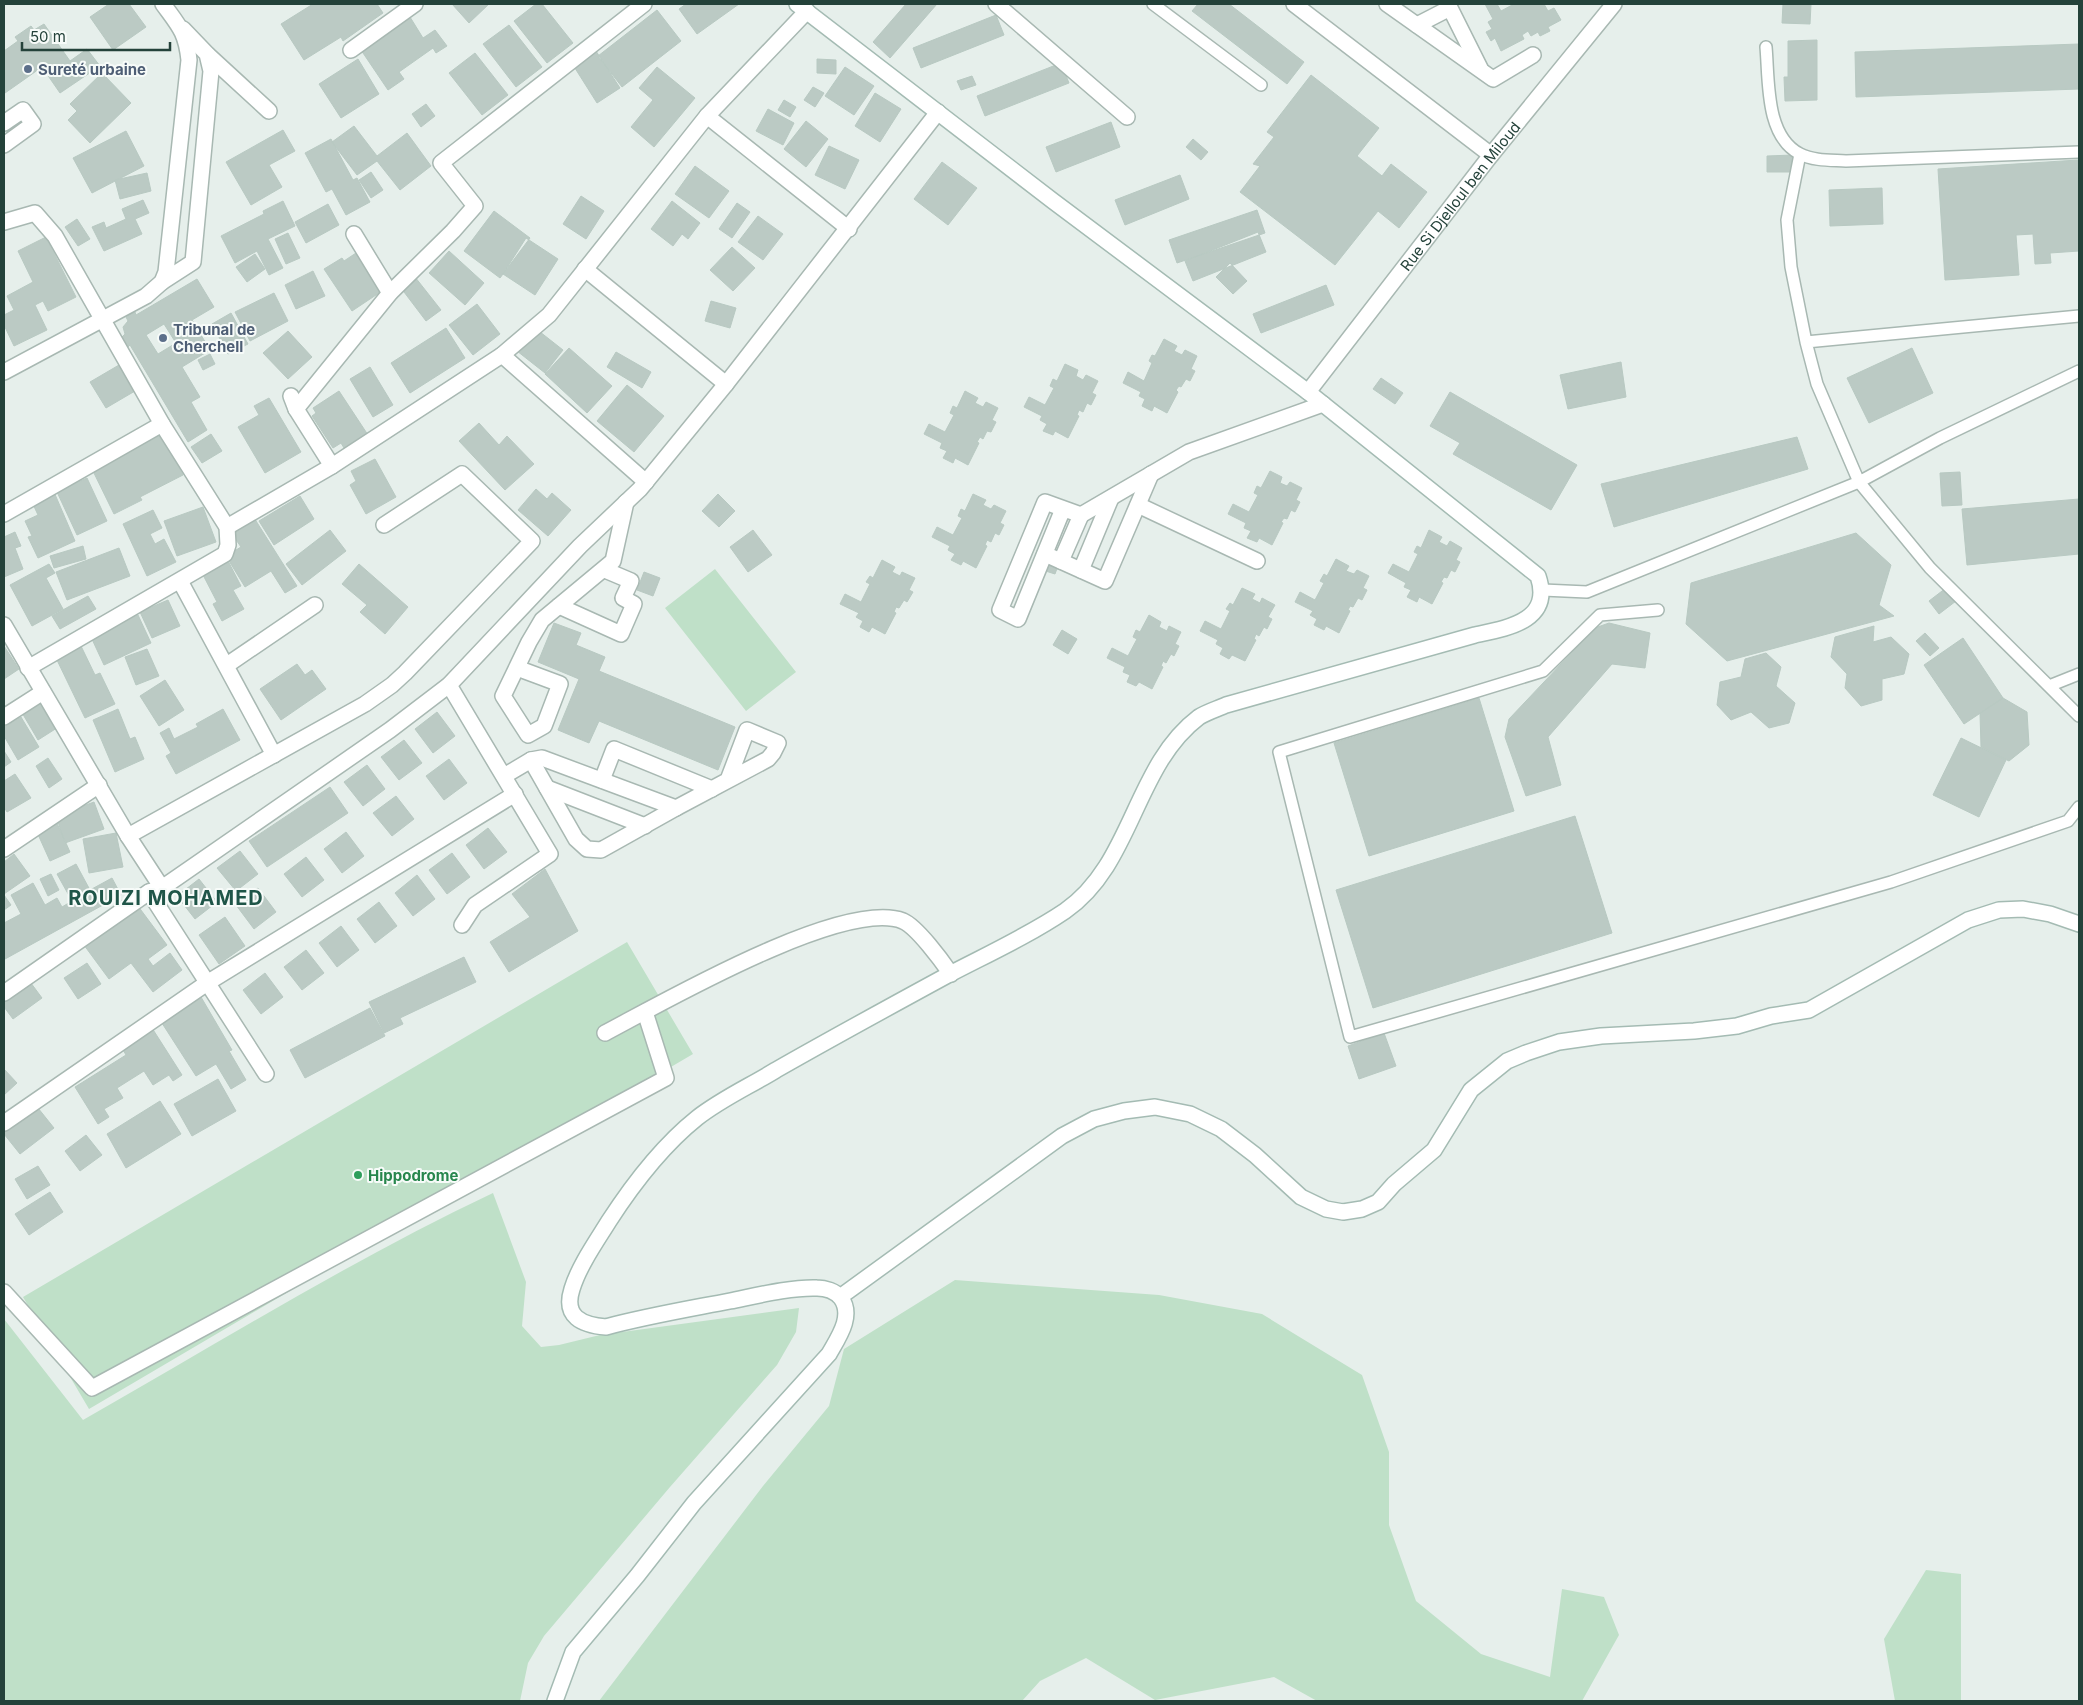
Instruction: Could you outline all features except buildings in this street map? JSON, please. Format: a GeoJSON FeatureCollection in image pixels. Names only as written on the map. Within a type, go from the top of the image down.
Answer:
{"type":"FeatureCollection","features":[{"type":"Feature","properties":{"kind":"street"},"geometry":{"type":"LineString","coordinates":[[163,4],[182,28],[207,54],[269,111]]}},
{"type":"Feature","properties":{"kind":"street"},"geometry":{"type":"LineString","coordinates":[[351,50],[415,4]]}},
{"type":"Feature","properties":{"kind":"street"},"geometry":{"type":"LineString","coordinates":[[332,466],[294,402],[390,293],[453,232],[475,206],[441,163],[644,4]]}},
{"type":"Feature","properties":{"kind":"street"},"geometry":{"type":"LineString","coordinates":[[996,4],[1128,117]]}},
{"type":"Feature","properties":{"kind":"street","name":"Rue Si Djelloul ben Miloud"},"geometry":{"type":"LineString","coordinates":[[1308,392],[1491,155],[1614,4]]}},
{"type":"Feature","properties":{"kind":"street"},"geometry":{"type":"LineString","coordinates":[[1390,5],[1493,79],[1533,55]]}},
{"type":"Feature","properties":{"kind":"street"},"geometry":{"type":"LineString","coordinates":[[1302,6],[1491,155]]}},
{"type":"Feature","properties":{"kind":"street"},"geometry":{"type":"LineString","coordinates":[[227,527],[332,466],[502,355],[549,315],[708,116],[802,8],[1053,201],[1308,392],[1538,576],[1543,590],[1538,604],[1528,619],[1511,627],[1475,635],[1226,705],[1202,715],[1182,731],[1166,751],[1150,779],[1113,856],[1094,882],[1068,909],[1030,932],[855,1024],[721,1102],[697,1119],[660,1154],[620,1205],[591,1250],[573,1284],[569,1298],[570,1309],[576,1319],[590,1326],[606,1327],[771,1293],[816,1288],[829,1289],[840,1297],[845,1308],[846,1320],[842,1332],[829,1354],[694,1503],[637,1576],[573,1652],[555,1701]]}},
{"type":"Feature","properties":{"kind":"street"},"geometry":{"type":"LineString","coordinates":[[1417,25],[1450,8],[1481,70]]}},
{"type":"Feature","properties":{"kind":"street"},"geometry":{"type":"LineString","coordinates":[[162,282],[166,272],[170,246],[187,87],[189,60],[187,43],[182,28]]}},
{"type":"Feature","properties":{"kind":"street"},"geometry":{"type":"LineString","coordinates":[[4,372],[146,296],[162,282],[193,262],[211,71],[207,54]]}},
{"type":"Feature","properties":{"kind":"street"},"geometry":{"type":"LineString","coordinates":[[4,124],[23,110],[33,124],[4,145]]}},
{"type":"Feature","properties":{"kind":"street"},"geometry":{"type":"LineString","coordinates":[[4,993],[390,730],[449,685],[580,546],[646,482],[726,384],[938,112]]}},
{"type":"Feature","properties":{"kind":"street"},"geometry":{"type":"LineString","coordinates":[[708,116],[848,229]]}},
{"type":"Feature","properties":{"kind":"street"},"geometry":{"type":"LineString","coordinates":[[4,222],[35,214],[55,236],[162,424],[227,527],[228,545],[225,554],[28,668]]}},
{"type":"Feature","properties":{"kind":"street"},"geometry":{"type":"LineString","coordinates":[[354,234],[390,293]]}},
{"type":"Feature","properties":{"kind":"street"},"geometry":{"type":"LineString","coordinates":[[585,269],[726,384]]}},
{"type":"Feature","properties":{"kind":"street"},"geometry":{"type":"LineString","coordinates":[[502,355],[646,482]]}},
{"type":"Feature","properties":{"kind":"street"},"geometry":{"type":"LineString","coordinates":[[1061,561],[1081,515],[1189,452],[1323,404]]}},
{"type":"Feature","properties":{"kind":"street"},"geometry":{"type":"LineString","coordinates":[[4,514],[162,424]]}},
{"type":"Feature","properties":{"kind":"street"},"geometry":{"type":"LineString","coordinates":[[128,836],[365,704],[392,685],[532,541],[462,474],[384,525]]}},
{"type":"Feature","properties":{"kind":"street"},"geometry":{"type":"LineString","coordinates":[[1045,554],[1105,581],[1151,474]]}},
{"type":"Feature","properties":{"kind":"street"},"geometry":{"type":"LineString","coordinates":[[1081,570],[1111,498]]}},
{"type":"Feature","properties":{"kind":"street"},"geometry":{"type":"LineString","coordinates":[[517,668],[528,642],[542,620],[605,570],[613,561],[626,502]]}},
{"type":"Feature","properties":{"kind":"street"},"geometry":{"type":"LineString","coordinates":[[1063,509],[1018,619],[1000,610],[1045,502],[1081,515]]}},
{"type":"Feature","properties":{"kind":"street"},"geometry":{"type":"LineString","coordinates":[[1138,506],[1257,561]]}},
{"type":"Feature","properties":{"kind":"street"},"geometry":{"type":"LineString","coordinates":[[559,606],[621,634],[634,604],[623,598],[631,581],[605,570]]}},
{"type":"Feature","properties":{"kind":"street"},"geometry":{"type":"LineString","coordinates":[[180,581],[274,755]]}},
{"type":"Feature","properties":{"kind":"street"},"geometry":{"type":"LineString","coordinates":[[227,665],[315,604]]}},
{"type":"Feature","properties":{"kind":"street"},"geometry":{"type":"LineString","coordinates":[[4,625],[128,836],[207,983],[266,1074]]}},
{"type":"Feature","properties":{"kind":"street"},"geometry":{"type":"LineString","coordinates":[[449,685],[550,854],[475,905],[462,925]]}},
{"type":"Feature","properties":{"kind":"street"},"geometry":{"type":"LineString","coordinates":[[4,717],[43,692]]}},
{"type":"Feature","properties":{"kind":"street"},"geometry":{"type":"LineString","coordinates":[[602,780],[614,749],[712,789]]}},
{"type":"Feature","properties":{"kind":"street"},"geometry":{"type":"LineString","coordinates":[[504,776],[531,760],[542,758],[676,808]]}},
{"type":"Feature","properties":{"kind":"street"},"geometry":{"type":"LineString","coordinates":[[531,760],[576,839],[587,849],[601,850],[728,780]]}},
{"type":"Feature","properties":{"kind":"street"},"geometry":{"type":"LineString","coordinates":[[4,849],[98,785]]}},
{"type":"Feature","properties":{"kind":"street"},"geometry":{"type":"LineString","coordinates":[[548,788],[645,826]]}},
{"type":"Feature","properties":{"kind":"street"},"geometry":{"type":"LineString","coordinates":[[4,1123],[207,983],[515,794]]}},
{"type":"Feature","properties":{"kind":"street"},"geometry":{"type":"LineString","coordinates":[[840,1297],[1062,1136],[1094,1120],[1124,1111],[1155,1107],[1190,1114],[1221,1129],[1255,1155],[1302,1197],[1326,1209],[1343,1212],[1362,1209],[1378,1202],[1394,1184],[1434,1150],[1471,1090],[1507,1061],[1526,1053],[1559,1042],[1601,1036],[1694,1031],[1737,1026],[1771,1016],[1809,1010],[1968,920],[1999,910],[2023,909],[2050,914],[2079,924]]}},
{"type":"Feature","properties":{"kind":"street"},"geometry":{"type":"LineString","coordinates":[[605,1032],[740,963],[778,946],[823,930],[862,920],[884,917],[904,922],[936,954],[951,974]]}},
{"type":"Feature","properties":{"kind":"street"},"geometry":{"type":"LineString","coordinates":[[4,1292],[92,1388],[666,1078],[645,1012]]}},
{"type":"Feature","properties":{"kind":"lane"},"geometry":{"type":"LineString","coordinates":[[1153,4],[1261,85]]}},
{"type":"Feature","properties":{"kind":"lane"},"geometry":{"type":"LineString","coordinates":[[1766,47],[1772,116],[1778,131],[1787,144],[1800,154],[1822,160],[1846,160],[2079,152]]}},
{"type":"Feature","properties":{"kind":"lane"},"geometry":{"type":"LineString","coordinates":[[1800,154],[1788,208],[1787,232],[1791,268],[1816,384],[1859,482],[1930,568],[2079,716]]}},
{"type":"Feature","properties":{"kind":"lane"},"geometry":{"type":"LineString","coordinates":[[1806,342],[2079,316]]}},
{"type":"Feature","properties":{"kind":"lane"},"geometry":{"type":"LineString","coordinates":[[1543,590],[1587,592],[1859,482],[1940,438],[2079,371]]}},
{"type":"Feature","properties":{"kind":"lane"},"geometry":{"type":"LineString","coordinates":[[1658,610],[1600,615],[1543,671],[1279,752],[1350,1037],[1891,882],[2068,821],[2079,807]]}},
{"type":"Feature","properties":{"kind":"lane"},"geometry":{"type":"LineString","coordinates":[[2049,686],[2079,674]]}},
{"type":"Feature","properties":{"kind":"green space"},"geometry":{"type":"Polygon","coordinates":[[[715,569],[796,672],[746,711],[665,608],[715,569]]]}},
{"type":"Feature","properties":{"kind":"green space","name":"Hippodrome"},"geometry":{"type":"Polygon","coordinates":[[[627,942],[693,1054],[89,1409],[23,1297],[627,942]]]}},
{"type":"Feature","properties":{"kind":"green space"},"geometry":{"type":"Polygon","coordinates":[[[493,1193],[526,1282],[522,1326],[541,1347],[559,1345],[600,1335],[799,1308],[796,1332],[777,1365],[670,1487],[544,1636],[528,1663],[520,1701],[4,1701],[4,1319],[83,1420],[337,1274],[493,1193]]]}},
{"type":"Feature","properties":{"kind":"green space"},"geometry":{"type":"Polygon","coordinates":[[[955,1280],[1159,1295],[1262,1314],[1362,1375],[1389,1452],[1389,1525],[1416,1601],[1481,1654],[1550,1677],[1562,1589],[1604,1597],[1619,1635],[1582,1701],[1317,1701],[1274,1677],[1155,1700],[1086,1658],[1040,1681],[1022,1701],[599,1701],[763,1486],[829,1406],[844,1349],[955,1280]]]}},
{"type":"Feature","properties":{"kind":"green space"},"geometry":{"type":"Polygon","coordinates":[[[1926,1570],[1961,1574],[1961,1701],[1895,1701],[1884,1639],[1926,1570]]]}},
{"type":"Feature","properties":{"kind":"place","name":"Sureté urbaine"},"geometry":{"type":"Point","coordinates":[28,69]}},
{"type":"Feature","properties":{"kind":"place","name":"Tribunal de Cherchell"},"geometry":{"type":"Point","coordinates":[163,338]}},
{"type":"Feature","properties":{"kind":"place","name":"Hippodrome"},"geometry":{"type":"Point","coordinates":[358,1175]}},
{"type":"Feature","properties":{"kind":"district","name":"ROUIZI MOHAMED"},"geometry":{"type":"Point","coordinates":[166,898]}}]}
